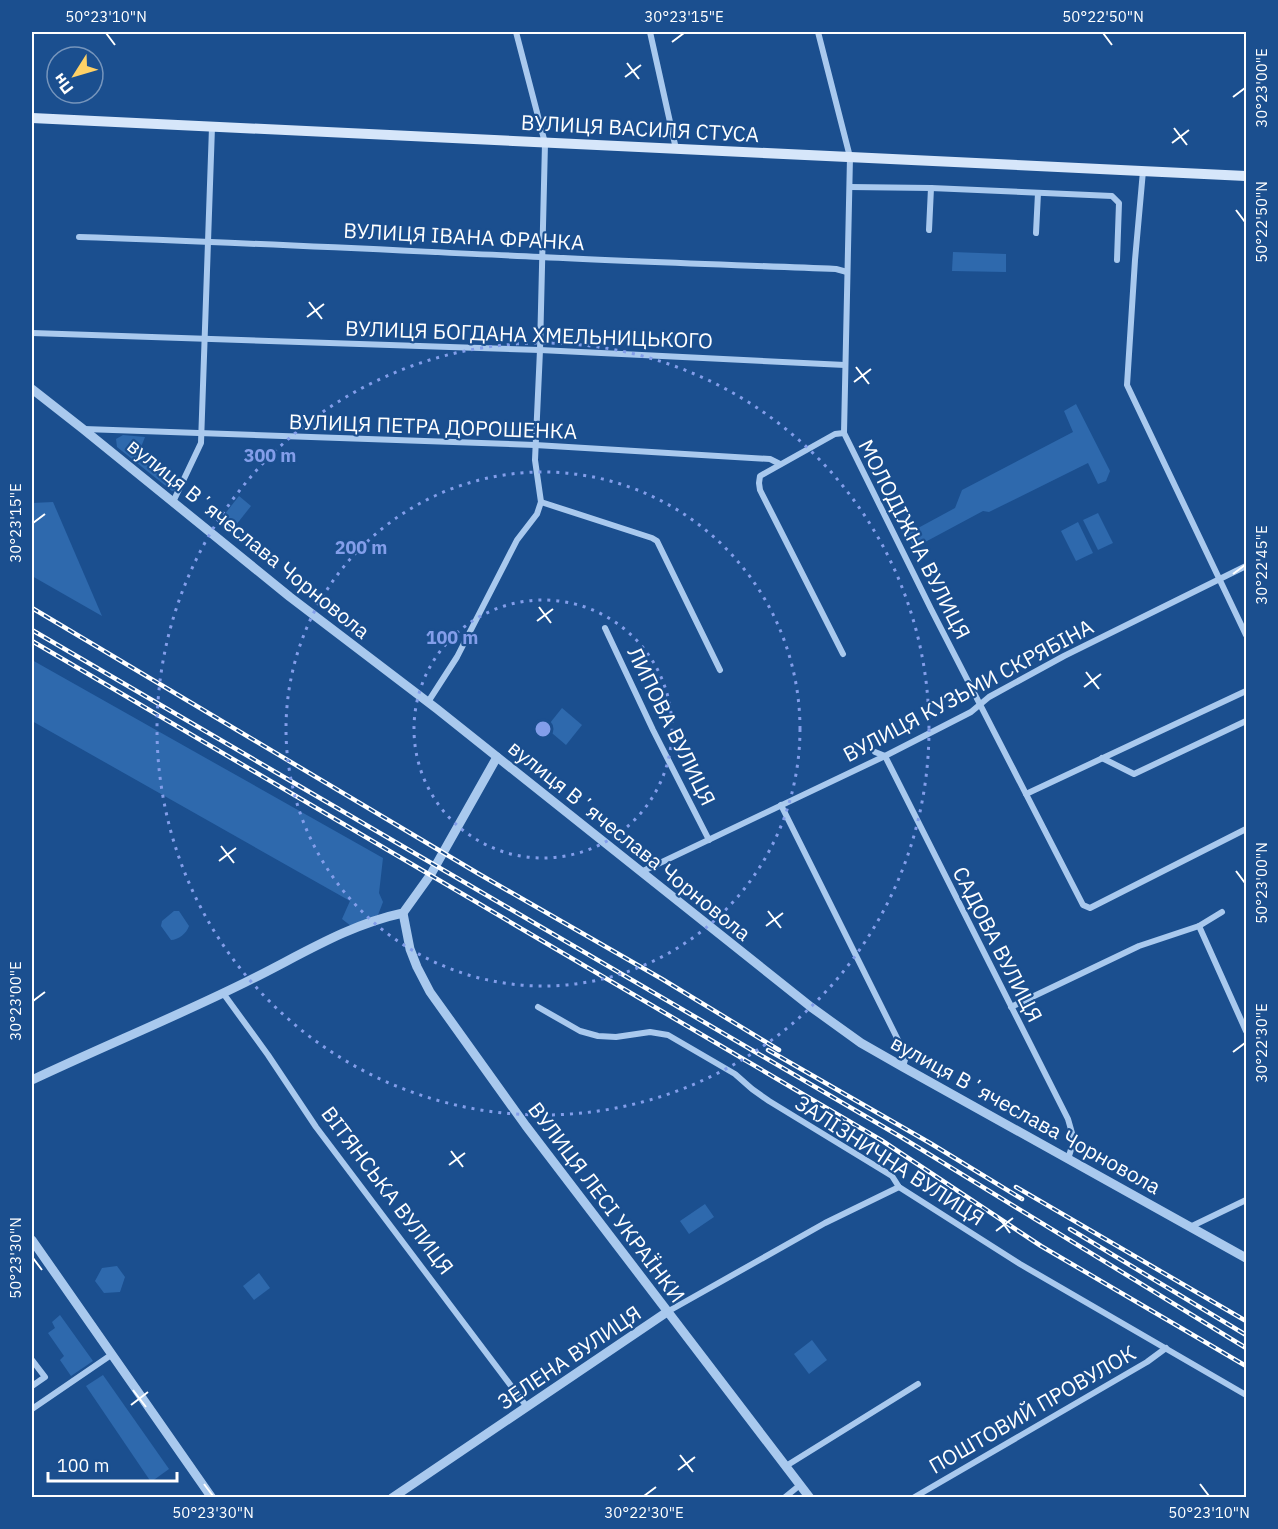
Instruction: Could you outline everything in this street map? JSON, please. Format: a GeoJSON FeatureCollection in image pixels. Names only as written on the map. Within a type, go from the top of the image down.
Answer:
{"type":"FeatureCollection","features":[{"type":"Feature","properties":{"kind":"main road","name":"ВУЛИЦЯ ВАСИЛЯ СТУСА"},"geometry":{"type":"LineString","coordinates":[[32,118],[1246,176]]}},
{"type":"Feature","properties":{"kind":"street"},"geometry":{"type":"LineString","coordinates":[[428,702],[457,657],[518,540],[537,514],[541,502],[535,445],[540,350],[545,143],[516,32]]}},
{"type":"Feature","properties":{"kind":"street"},"geometry":{"type":"LineString","coordinates":[[650,32],[676,149]]}},
{"type":"Feature","properties":{"kind":"street","name":"МОЛОДІЖНА ВУЛИЦЯ"},"geometry":{"type":"LineString","coordinates":[[818,32],[850,157],[844,433],[1083,905],[1090,908],[1246,829]]}},
{"type":"Feature","properties":{"kind":"street"},"geometry":{"type":"LineString","coordinates":[[173,502],[198,449],[201,433],[212,127]]}},
{"type":"Feature","properties":{"kind":"street"},"geometry":{"type":"LineString","coordinates":[[1143,171],[1127,385],[1246,635]]}},
{"type":"Feature","properties":{"kind":"street"},"geometry":{"type":"LineString","coordinates":[[850,187],[1112,196],[1119,203],[1117,260]]}},
{"type":"Feature","properties":{"kind":"street"},"geometry":{"type":"LineString","coordinates":[[929,230],[931,188]]}},
{"type":"Feature","properties":{"kind":"street"},"geometry":{"type":"LineString","coordinates":[[1036,233],[1038,193]]}},
{"type":"Feature","properties":{"kind":"street","name":"ВУЛИЦЯ ІВАНА ФРАНКА"},"geometry":{"type":"LineString","coordinates":[[79,237],[836,269],[847,272]]}},
{"type":"Feature","properties":{"kind":"street","name":"ВУЛИЦЯ БОГДАНА ХМЕЛЬНИЦЬКОГО"},"geometry":{"type":"LineString","coordinates":[[32,333],[540,350],[845,365]]}},
{"type":"Feature","properties":{"kind":"street","name":"вулиця Вʼячеслава Чорновола"},"geometry":{"type":"LineString","coordinates":[[32,389],[290,597],[428,702],[811,1007],[861,1043],[1246,1258]]}},
{"type":"Feature","properties":{"kind":"street","name":"ВУЛИЦЯ ПЕТРА ДОРОШЕНКА"},"geometry":{"type":"LineString","coordinates":[[83,429],[535,445],[752,457],[770,459],[780,464]]}},
{"type":"Feature","properties":{"kind":"street"},"geometry":{"type":"LineString","coordinates":[[843,654],[760,490],[759,483],[760,476],[780,464],[835,434],[844,433]]}},
{"type":"Feature","properties":{"kind":"street"},"geometry":{"type":"LineString","coordinates":[[541,502],[657,541],[720,670]]}},
{"type":"Feature","properties":{"kind":"street","name":"ВУЛИЦЯ КУЗЬМИ СКРЯБІНА"},"geometry":{"type":"LineString","coordinates":[[640,872],[885,756],[971,712],[980,704],[1064,656],[1246,566]]}},
{"type":"Feature","properties":{"kind":"street","name":"ЛИПОВА ВУЛИЦЯ"},"geometry":{"type":"LineString","coordinates":[[605,628],[653,730],[709,840]]}},
{"type":"Feature","properties":{"kind":"street"},"geometry":{"type":"LineString","coordinates":[[1026,794],[1246,691]]}},
{"type":"Feature","properties":{"kind":"street"},"geometry":{"type":"LineString","coordinates":[[1102,758],[1134,774],[1246,721]]}},
{"type":"Feature","properties":{"kind":"street"},"geometry":{"type":"LineString","coordinates":[[875,752],[885,756]]}},
{"type":"Feature","properties":{"kind":"street","name":"САДОВА ВУЛИЦЯ"},"geometry":{"type":"LineString","coordinates":[[885,756],[1068,1119],[1074,1140],[1068,1159]]}},
{"type":"Feature","properties":{"kind":"street"},"geometry":{"type":"LineString","coordinates":[[32,1080],[223,993],[351,929],[381,917],[403,913],[425,882],[497,757]]}},
{"type":"Feature","properties":{"kind":"street"},"geometry":{"type":"LineString","coordinates":[[781,806],[906,1056],[903,1067]]}},
{"type":"Feature","properties":{"kind":"street"},"geometry":{"type":"LineString","coordinates":[[1011,1007],[1139,946],[1199,926],[1222,912]]}},
{"type":"Feature","properties":{"kind":"street","name":"ВУЛИЦЯ ЛЕСІ УКРАЇНКИ"},"geometry":{"type":"LineString","coordinates":[[403,913],[410,949],[430,992],[530,1131],[810,1497]]}},
{"type":"Feature","properties":{"kind":"street"},"geometry":{"type":"LineString","coordinates":[[1199,926],[1246,1031]]}},
{"type":"Feature","properties":{"kind":"street","name":"ВІТЯНСЬКА ВУЛИЦЯ"},"geometry":{"type":"LineString","coordinates":[[223,993],[316,1127],[527,1407]]}},
{"type":"Feature","properties":{"kind":"street","name":"ЗАЛІЗНИЧНА ВУЛИЦЯ"},"geometry":{"type":"LineString","coordinates":[[538,1007],[580,1031],[598,1036],[616,1037],[650,1032],[668,1035],[735,1074],[769,1101],[891,1176],[899,1187],[1020,1264],[1246,1395]]}},
{"type":"Feature","properties":{"kind":"street","name":"ЗЕЛЕНА ВУЛИЦЯ"},"geometry":{"type":"LineString","coordinates":[[392,1497],[667,1312],[806,1234],[899,1187]]}},
{"type":"Feature","properties":{"kind":"street"},"geometry":{"type":"LineString","coordinates":[[1190,1227],[1246,1200]]}},
{"type":"Feature","properties":{"kind":"street"},"geometry":{"type":"LineString","coordinates":[[32,1240],[212,1497]]}},
{"type":"Feature","properties":{"kind":"street","name":"ПОШТОВИЙ ПРОВУЛОК"},"geometry":{"type":"LineString","coordinates":[[913,1497],[1147,1362],[1166,1348]]}},
{"type":"Feature","properties":{"kind":"street"},"geometry":{"type":"LineString","coordinates":[[32,1409],[111,1355]]}},
{"type":"Feature","properties":{"kind":"street"},"geometry":{"type":"LineString","coordinates":[[32,1360],[45,1377],[32,1386]]}},
{"type":"Feature","properties":{"kind":"street"},"geometry":{"type":"LineString","coordinates":[[786,1466],[918,1384]]}},
{"type":"Feature","properties":{"kind":"street"},"geometry":{"type":"LineString","coordinates":[[784,1497],[801,1485]]}},
{"type":"Feature","properties":{"kind":"shaded area"},"geometry":{"type":"Polygon","coordinates":[[[953,252],[1006,254],[1006,272],[952,271],[953,252]]]}},
{"type":"Feature","properties":{"kind":"shaded area"},"geometry":{"type":"Polygon","coordinates":[[[1076,404],[1110,471],[1106,481],[1098,484],[1088,463],[989,512],[983,511],[914,548],[907,534],[955,508],[962,490],[1073,432],[1064,411],[1076,404]]]}},
{"type":"Feature","properties":{"kind":"shaded area"},"geometry":{"type":"Polygon","coordinates":[[[123,435],[145,437],[137,457],[173,484],[177,478],[179,482],[176,490],[172,491],[117,447],[116,439],[123,435]]]}},
{"type":"Feature","properties":{"kind":"shaded area"},"geometry":{"type":"Polygon","coordinates":[[[239,496],[251,506],[232,530],[220,520],[239,496]]]}},
{"type":"Feature","properties":{"kind":"shaded area"},"geometry":{"type":"Polygon","coordinates":[[[53,502],[102,616],[32,576],[32,503],[53,502]]]}},
{"type":"Feature","properties":{"kind":"shaded area"},"geometry":{"type":"Polygon","coordinates":[[[1098,513],[1113,543],[1098,550],[1083,520],[1098,513]]]}},
{"type":"Feature","properties":{"kind":"shaded area"},"geometry":{"type":"Polygon","coordinates":[[[1078,522],[1093,553],[1076,561],[1061,531],[1078,522]]]}},
{"type":"Feature","properties":{"kind":"shaded area"},"geometry":{"type":"Polygon","coordinates":[[[32,660],[383,858],[379,893],[383,902],[378,915],[351,926],[342,919],[350,901],[32,721],[32,660]]]}},
{"type":"Feature","properties":{"kind":"shaded area"},"geometry":{"type":"Polygon","coordinates":[[[562,708],[582,725],[566,745],[546,728],[562,708]]]}},
{"type":"Feature","properties":{"kind":"shaded area"},"geometry":{"type":"Polygon","coordinates":[[[174,911],[179,911],[189,926],[182,936],[171,940],[161,926],[162,921],[174,911]]]}},
{"type":"Feature","properties":{"kind":"shaded area"},"geometry":{"type":"Polygon","coordinates":[[[705,1204],[714,1217],[689,1234],[680,1221],[705,1204]]]}},
{"type":"Feature","properties":{"kind":"shaded area"},"geometry":{"type":"Polygon","coordinates":[[[117,1266],[125,1277],[120,1292],[104,1293],[95,1281],[102,1268],[117,1266]]]}},
{"type":"Feature","properties":{"kind":"shaded area"},"geometry":{"type":"Polygon","coordinates":[[[259,1273],[270,1288],[254,1300],[243,1286],[259,1273]]]}},
{"type":"Feature","properties":{"kind":"shaded area"},"geometry":{"type":"Polygon","coordinates":[[[60,1315],[93,1361],[71,1376],[60,1360],[64,1356],[48,1333],[55,1328],[52,1322],[60,1315]]]}},
{"type":"Feature","properties":{"kind":"shaded area"},"geometry":{"type":"Polygon","coordinates":[[[812,1340],[827,1360],[809,1374],[794,1354],[812,1340]]]}},
{"type":"Feature","properties":{"kind":"shaded area"},"geometry":{"type":"Polygon","coordinates":[[[103,1375],[169,1469],[151,1482],[86,1386],[103,1375]]]}},
{"type":"Feature","properties":{"kind":"railway"},"geometry":{"type":"LineString","coordinates":[[32,608],[779,1050]]}},
{"type":"Feature","properties":{"kind":"railway"},"geometry":{"type":"LineString","coordinates":[[32,630],[901,1137],[1246,1348]]}},
{"type":"Feature","properties":{"kind":"railway"},"geometry":{"type":"LineString","coordinates":[[32,641],[881,1140],[1041,1246],[1246,1366]]}},
{"type":"Feature","properties":{"kind":"railway"},"geometry":{"type":"LineString","coordinates":[[768,1050],[1022,1199]]}},
{"type":"Feature","properties":{"kind":"railway"},"geometry":{"type":"LineString","coordinates":[[1016,1187],[1246,1321]]}},
{"type":"Feature","properties":{"kind":"railway"},"geometry":{"type":"LineString","coordinates":[[1070,1229],[1246,1335]]}}]}
